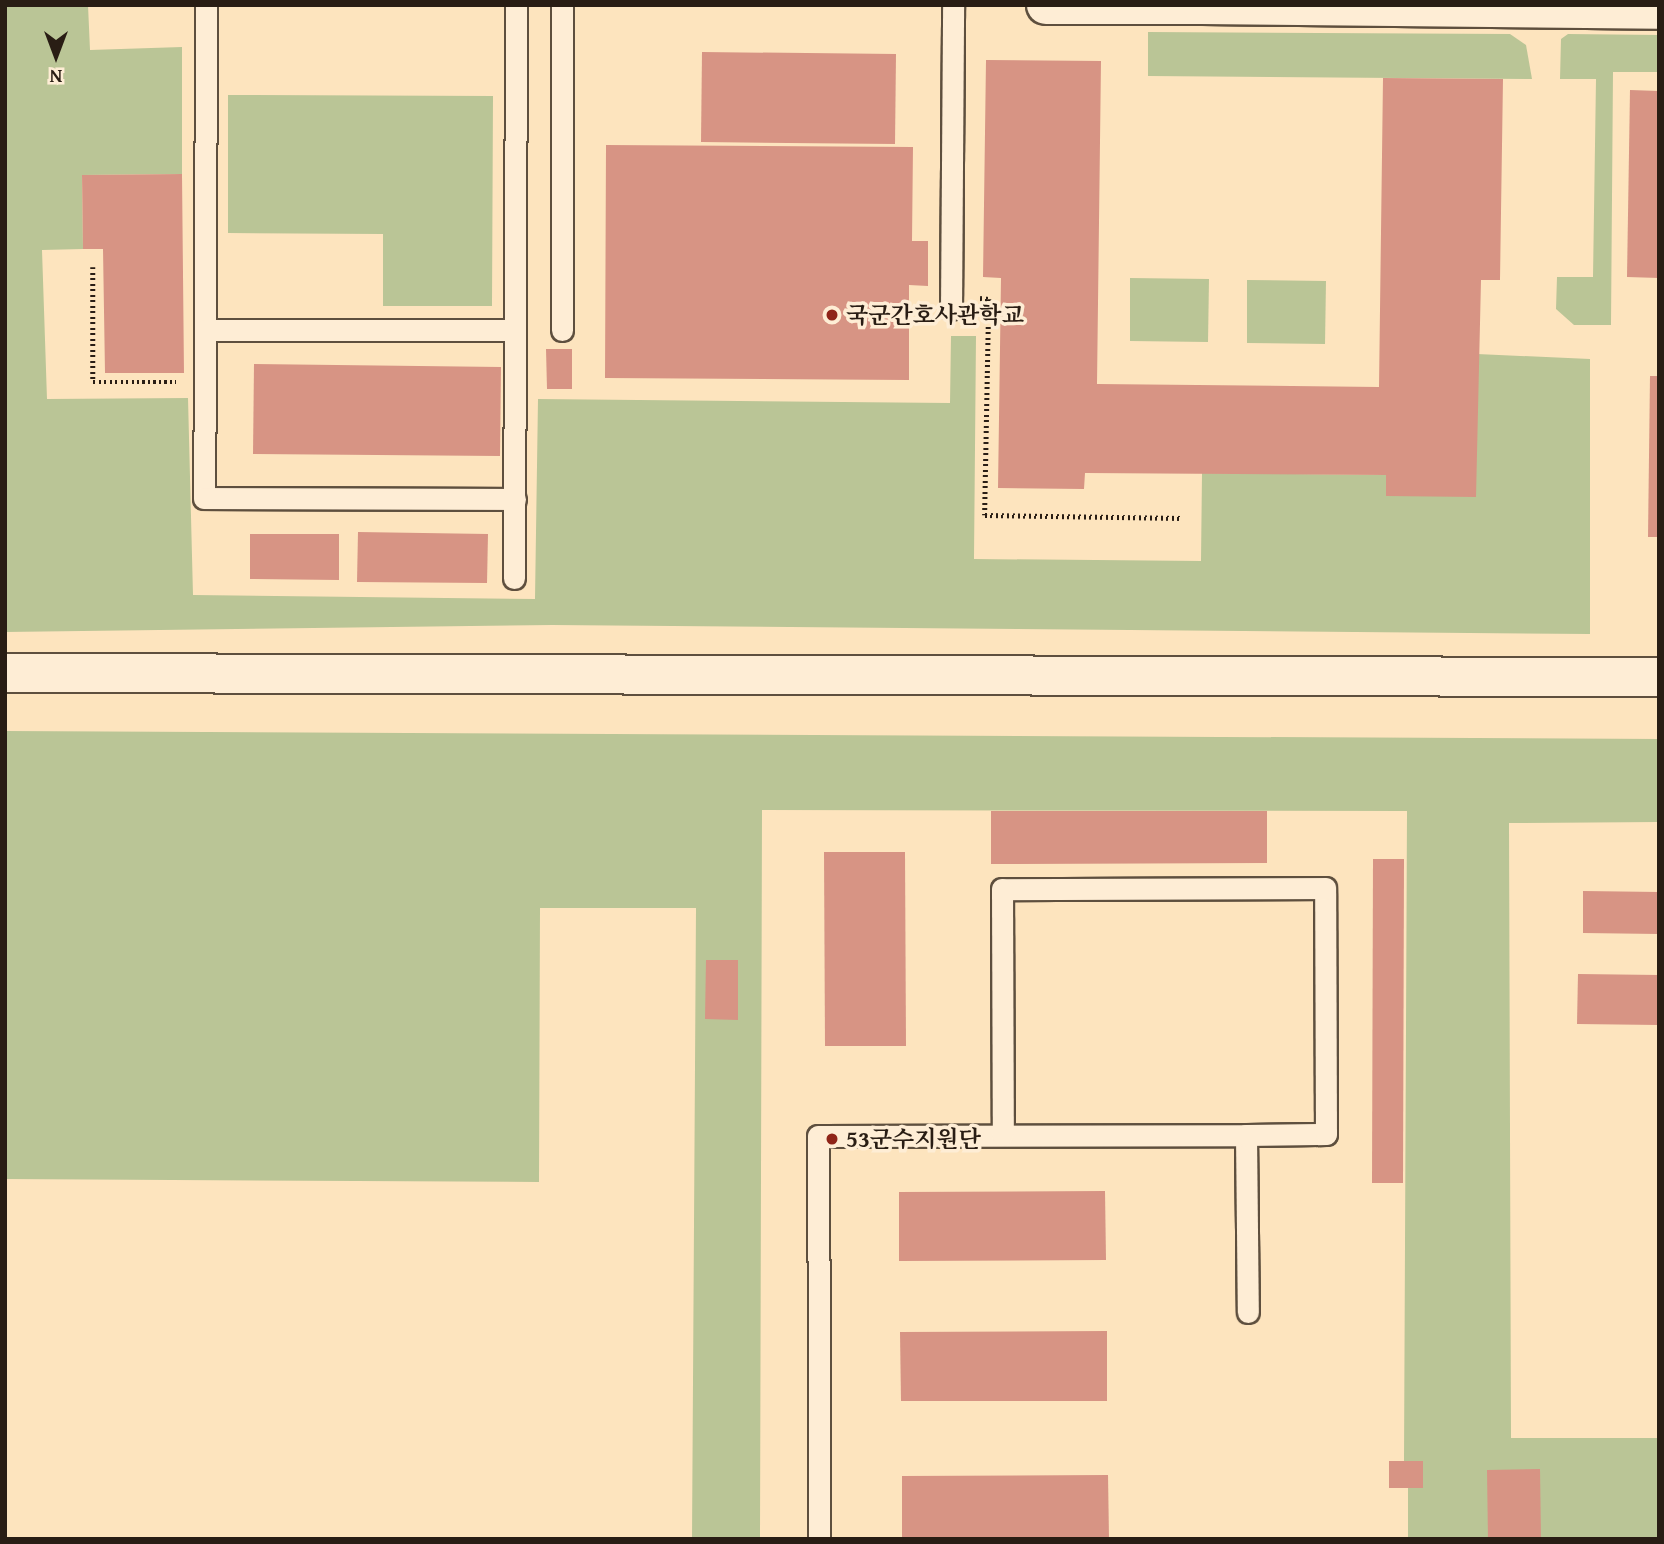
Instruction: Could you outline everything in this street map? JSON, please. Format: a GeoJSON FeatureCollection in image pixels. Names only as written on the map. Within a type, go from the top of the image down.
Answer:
{"type":"FeatureCollection","features":[{"type":"Feature","properties":{"kind":"street"},"geometry":{"type":"LineString","coordinates":[[1046,5],[1659,10]]}},
{"type":"Feature","properties":{"kind":"street"},"geometry":{"type":"LineString","coordinates":[[5,673],[1659,677]]}},
{"type":"Feature","properties":{"kind":"lane"},"geometry":{"type":"LineString","coordinates":[[206,5],[204,498],[514,499]]}},
{"type":"Feature","properties":{"kind":"lane"},"geometry":{"type":"LineString","coordinates":[[514,578],[516,5]]}},
{"type":"Feature","properties":{"kind":"lane"},"geometry":{"type":"LineString","coordinates":[[562,5],[562,330]]}},
{"type":"Feature","properties":{"kind":"lane"},"geometry":{"type":"LineString","coordinates":[[951,303],[953,5]]}},
{"type":"Feature","properties":{"kind":"lane"},"geometry":{"type":"LineString","coordinates":[[205,330],[515,330]]}},
{"type":"Feature","properties":{"kind":"lane"},"geometry":{"type":"LineString","coordinates":[[820,1539],[818,1136],[1326,1134],[1325,888],[1002,889],[1003,1135]]}},
{"type":"Feature","properties":{"kind":"lane"},"geometry":{"type":"LineString","coordinates":[[1246,1135],[1248,1312]]}},
{"type":"Feature","properties":{"kind":"path"},"geometry":{"type":"LineString","coordinates":[[93,267],[93,382],[205,382]]}},
{"type":"Feature","properties":{"kind":"path"},"geometry":{"type":"LineString","coordinates":[[951,303],[989,299],[985,515],[1182,518]]}},
{"type":"Feature","properties":{"kind":"green space"},"geometry":{"type":"Polygon","coordinates":[[[5,5],[88,5],[90,50],[182,47],[182,174],[82,175],[83,249],[42,250],[47,399],[188,398],[193,595],[535,599],[538,399],[950,403],[951,336],[976,336],[974,559],[1201,561],[1202,473],[1386,475],[1386,496],[1477,354],[1590,359],[1590,634],[552,625],[5,632],[5,5]]]}},
{"type":"Feature","properties":{"kind":"green space"},"geometry":{"type":"Polygon","coordinates":[[[1148,32],[1510,34],[1526,45],[1532,79],[1148,76],[1148,32]]]}},
{"type":"Feature","properties":{"kind":"green space"},"geometry":{"type":"Polygon","coordinates":[[[1568,34],[1659,35],[1659,72],[1613,72],[1611,325],[1574,325],[1556,309],[1557,277],[1593,277],[1596,79],[1560,79],[1561,39],[1568,34]]]}},
{"type":"Feature","properties":{"kind":"green space"},"geometry":{"type":"Polygon","coordinates":[[[228,95],[493,96],[492,306],[383,306],[383,234],[228,233],[228,95]]]}},
{"type":"Feature","properties":{"kind":"green space"},"geometry":{"type":"Polygon","coordinates":[[[1130,278],[1209,279],[1208,342],[1130,341],[1130,278]]]}},
{"type":"Feature","properties":{"kind":"green space"},"geometry":{"type":"Polygon","coordinates":[[[1247,280],[1326,281],[1325,344],[1247,343],[1247,280]]]}},
{"type":"Feature","properties":{"kind":"green space"},"geometry":{"type":"Polygon","coordinates":[[[5,731],[1659,739],[1659,822],[1509,823],[1511,1438],[1659,1438],[1659,1539],[1408,1539],[1408,1488],[1423,1488],[1423,1462],[1404,1461],[1407,811],[762,810],[760,1539],[692,1539],[696,908],[540,908],[539,1182],[5,1179],[5,731]]]}},
{"type":"Feature","properties":{"kind":"building"},"geometry":{"type":"Polygon","coordinates":[[[702,52],[896,54],[895,144],[701,142],[702,52]]]}},
{"type":"Feature","properties":{"kind":"building"},"geometry":{"type":"Polygon","coordinates":[[[986,60],[1101,61],[1097,384],[1379,387],[1383,78],[1503,79],[1500,280],[1481,280],[1476,497],[1386,496],[1386,475],[1085,473],[1084,489],[998,488],[1001,278],[983,277],[986,60]]]}},
{"type":"Feature","properties":{"kind":"building"},"geometry":{"type":"Polygon","coordinates":[[[1630,90],[1659,91],[1659,278],[1627,277],[1630,90]]]}},
{"type":"Feature","properties":{"kind":"building"},"geometry":{"type":"Polygon","coordinates":[[[606,145],[913,147],[912,241],[928,241],[928,286],[909,285],[909,380],[605,378],[606,145]]]}},
{"type":"Feature","properties":{"kind":"building"},"geometry":{"type":"Polygon","coordinates":[[[182,174],[184,373],[105,373],[103,249],[83,249],[82,175],[182,174]]]}},
{"type":"Feature","properties":{"kind":"building"},"geometry":{"type":"Polygon","coordinates":[[[546,349],[572,349],[572,389],[547,389],[546,349]]]}},
{"type":"Feature","properties":{"kind":"building"},"geometry":{"type":"Polygon","coordinates":[[[254,364],[501,367],[500,456],[253,454],[254,364]]]}},
{"type":"Feature","properties":{"kind":"building"},"geometry":{"type":"Polygon","coordinates":[[[1650,376],[1659,376],[1659,537],[1648,537],[1650,376]]]}},
{"type":"Feature","properties":{"kind":"building"},"geometry":{"type":"Polygon","coordinates":[[[358,532],[488,534],[487,583],[357,582],[358,532]]]}},
{"type":"Feature","properties":{"kind":"building"},"geometry":{"type":"Polygon","coordinates":[[[250,534],[339,534],[339,580],[250,579],[250,534]]]}},
{"type":"Feature","properties":{"kind":"building"},"geometry":{"type":"Polygon","coordinates":[[[991,811],[1267,811],[1267,863],[991,864],[991,811]]]}},
{"type":"Feature","properties":{"kind":"building"},"geometry":{"type":"Polygon","coordinates":[[[824,852],[905,852],[906,1046],[825,1046],[824,852]]]}},
{"type":"Feature","properties":{"kind":"building"},"geometry":{"type":"Polygon","coordinates":[[[1373,859],[1404,859],[1403,1183],[1372,1183],[1373,859]]]}},
{"type":"Feature","properties":{"kind":"building"},"geometry":{"type":"Polygon","coordinates":[[[1583,891],[1659,892],[1659,934],[1583,933],[1583,891]]]}},
{"type":"Feature","properties":{"kind":"building"},"geometry":{"type":"Polygon","coordinates":[[[706,960],[738,960],[738,1020],[705,1019],[706,960]]]}},
{"type":"Feature","properties":{"kind":"building"},"geometry":{"type":"Polygon","coordinates":[[[1578,974],[1659,975],[1659,1025],[1577,1024],[1578,974]]]}},
{"type":"Feature","properties":{"kind":"building"},"geometry":{"type":"Polygon","coordinates":[[[1105,1191],[1106,1260],[899,1261],[899,1192],[1105,1191]]]}},
{"type":"Feature","properties":{"kind":"building"},"geometry":{"type":"Polygon","coordinates":[[[1107,1331],[1107,1401],[901,1401],[900,1332],[1107,1331]]]}},
{"type":"Feature","properties":{"kind":"building"},"geometry":{"type":"Polygon","coordinates":[[[1389,1461],[1423,1461],[1423,1488],[1389,1488],[1389,1461]]]}},
{"type":"Feature","properties":{"kind":"building"},"geometry":{"type":"Polygon","coordinates":[[[1540,1469],[1541,1539],[1488,1539],[1487,1470],[1540,1469]]]}},
{"type":"Feature","properties":{"kind":"building"},"geometry":{"type":"Polygon","coordinates":[[[1108,1475],[1109,1539],[902,1539],[902,1476],[1108,1475]]]}},
{"type":"Feature","properties":{"kind":"place","name":"국군간호사관학교"},"geometry":{"type":"Point","coordinates":[832,315]}},
{"type":"Feature","properties":{"kind":"place","name":"53군수지원단"},"geometry":{"type":"Point","coordinates":[832,1139]}}]}
